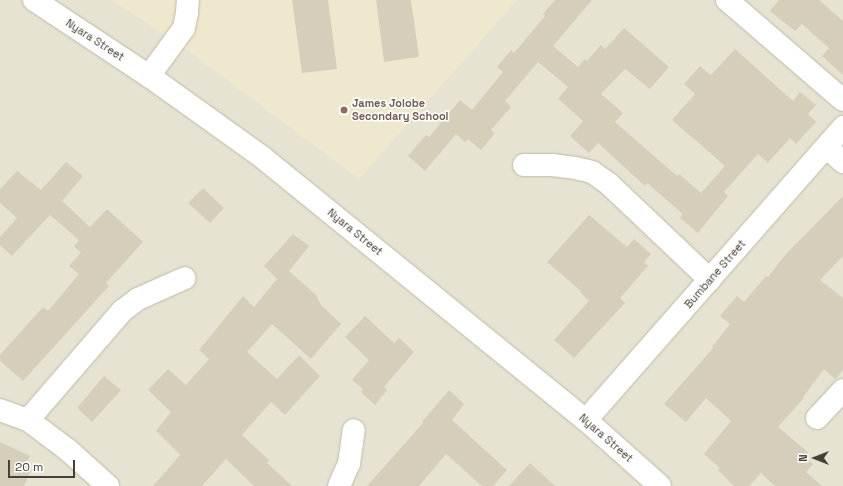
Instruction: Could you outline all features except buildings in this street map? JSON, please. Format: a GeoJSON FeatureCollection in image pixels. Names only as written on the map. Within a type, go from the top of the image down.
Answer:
{"type":"FeatureCollection","features":[{"type":"Feature","properties":{"kind":"street","name":"Nyara Street"},"geometry":{"type":"LineString","coordinates":[[34,0],[149,76],[262,157],[586,420],[660,486]]}},
{"type":"Feature","properties":{"kind":"street"},"geometry":{"type":"LineString","coordinates":[[149,76],[184,28],[188,0]]}},
{"type":"Feature","properties":{"kind":"street"},"geometry":{"type":"LineString","coordinates":[[727,0],[843,100]]}},
{"type":"Feature","properties":{"kind":"street","name":"Bumbane Street"},"geometry":{"type":"LineString","coordinates":[[586,420],[843,127]]}},
{"type":"Feature","properties":{"kind":"street"},"geometry":{"type":"LineString","coordinates":[[826,147],[843,162]]}},
{"type":"Feature","properties":{"kind":"street"},"geometry":{"type":"LineString","coordinates":[[524,165],[552,165],[592,172],[609,184],[710,280]]}},
{"type":"Feature","properties":{"kind":"street"},"geometry":{"type":"LineString","coordinates":[[28,420],[122,311],[138,299],[185,278]]}},
{"type":"Feature","properties":{"kind":"street"},"geometry":{"type":"LineString","coordinates":[[817,418],[843,390]]}},
{"type":"Feature","properties":{"kind":"street"},"geometry":{"type":"LineString","coordinates":[[0,410],[28,420],[68,450],[108,486]]}},
{"type":"Feature","properties":{"kind":"street"},"geometry":{"type":"LineString","coordinates":[[339,486],[349,464],[354,430]]}},
{"type":"Feature","properties":{"kind":"shaded area"},"geometry":{"type":"Polygon","coordinates":[[[0,0],[843,0],[843,486],[0,486],[0,0]]]}},
{"type":"Feature","properties":{"kind":"shaded area","name":"James Jolobe Secondary School"},"geometry":{"type":"Polygon","coordinates":[[[111,0],[517,0],[359,179],[176,42],[111,0]]]}},
{"type":"Feature","properties":{"kind":"place","name":"James Jolobe Secondary School"},"geometry":{"type":"Point","coordinates":[344,110]}}]}
